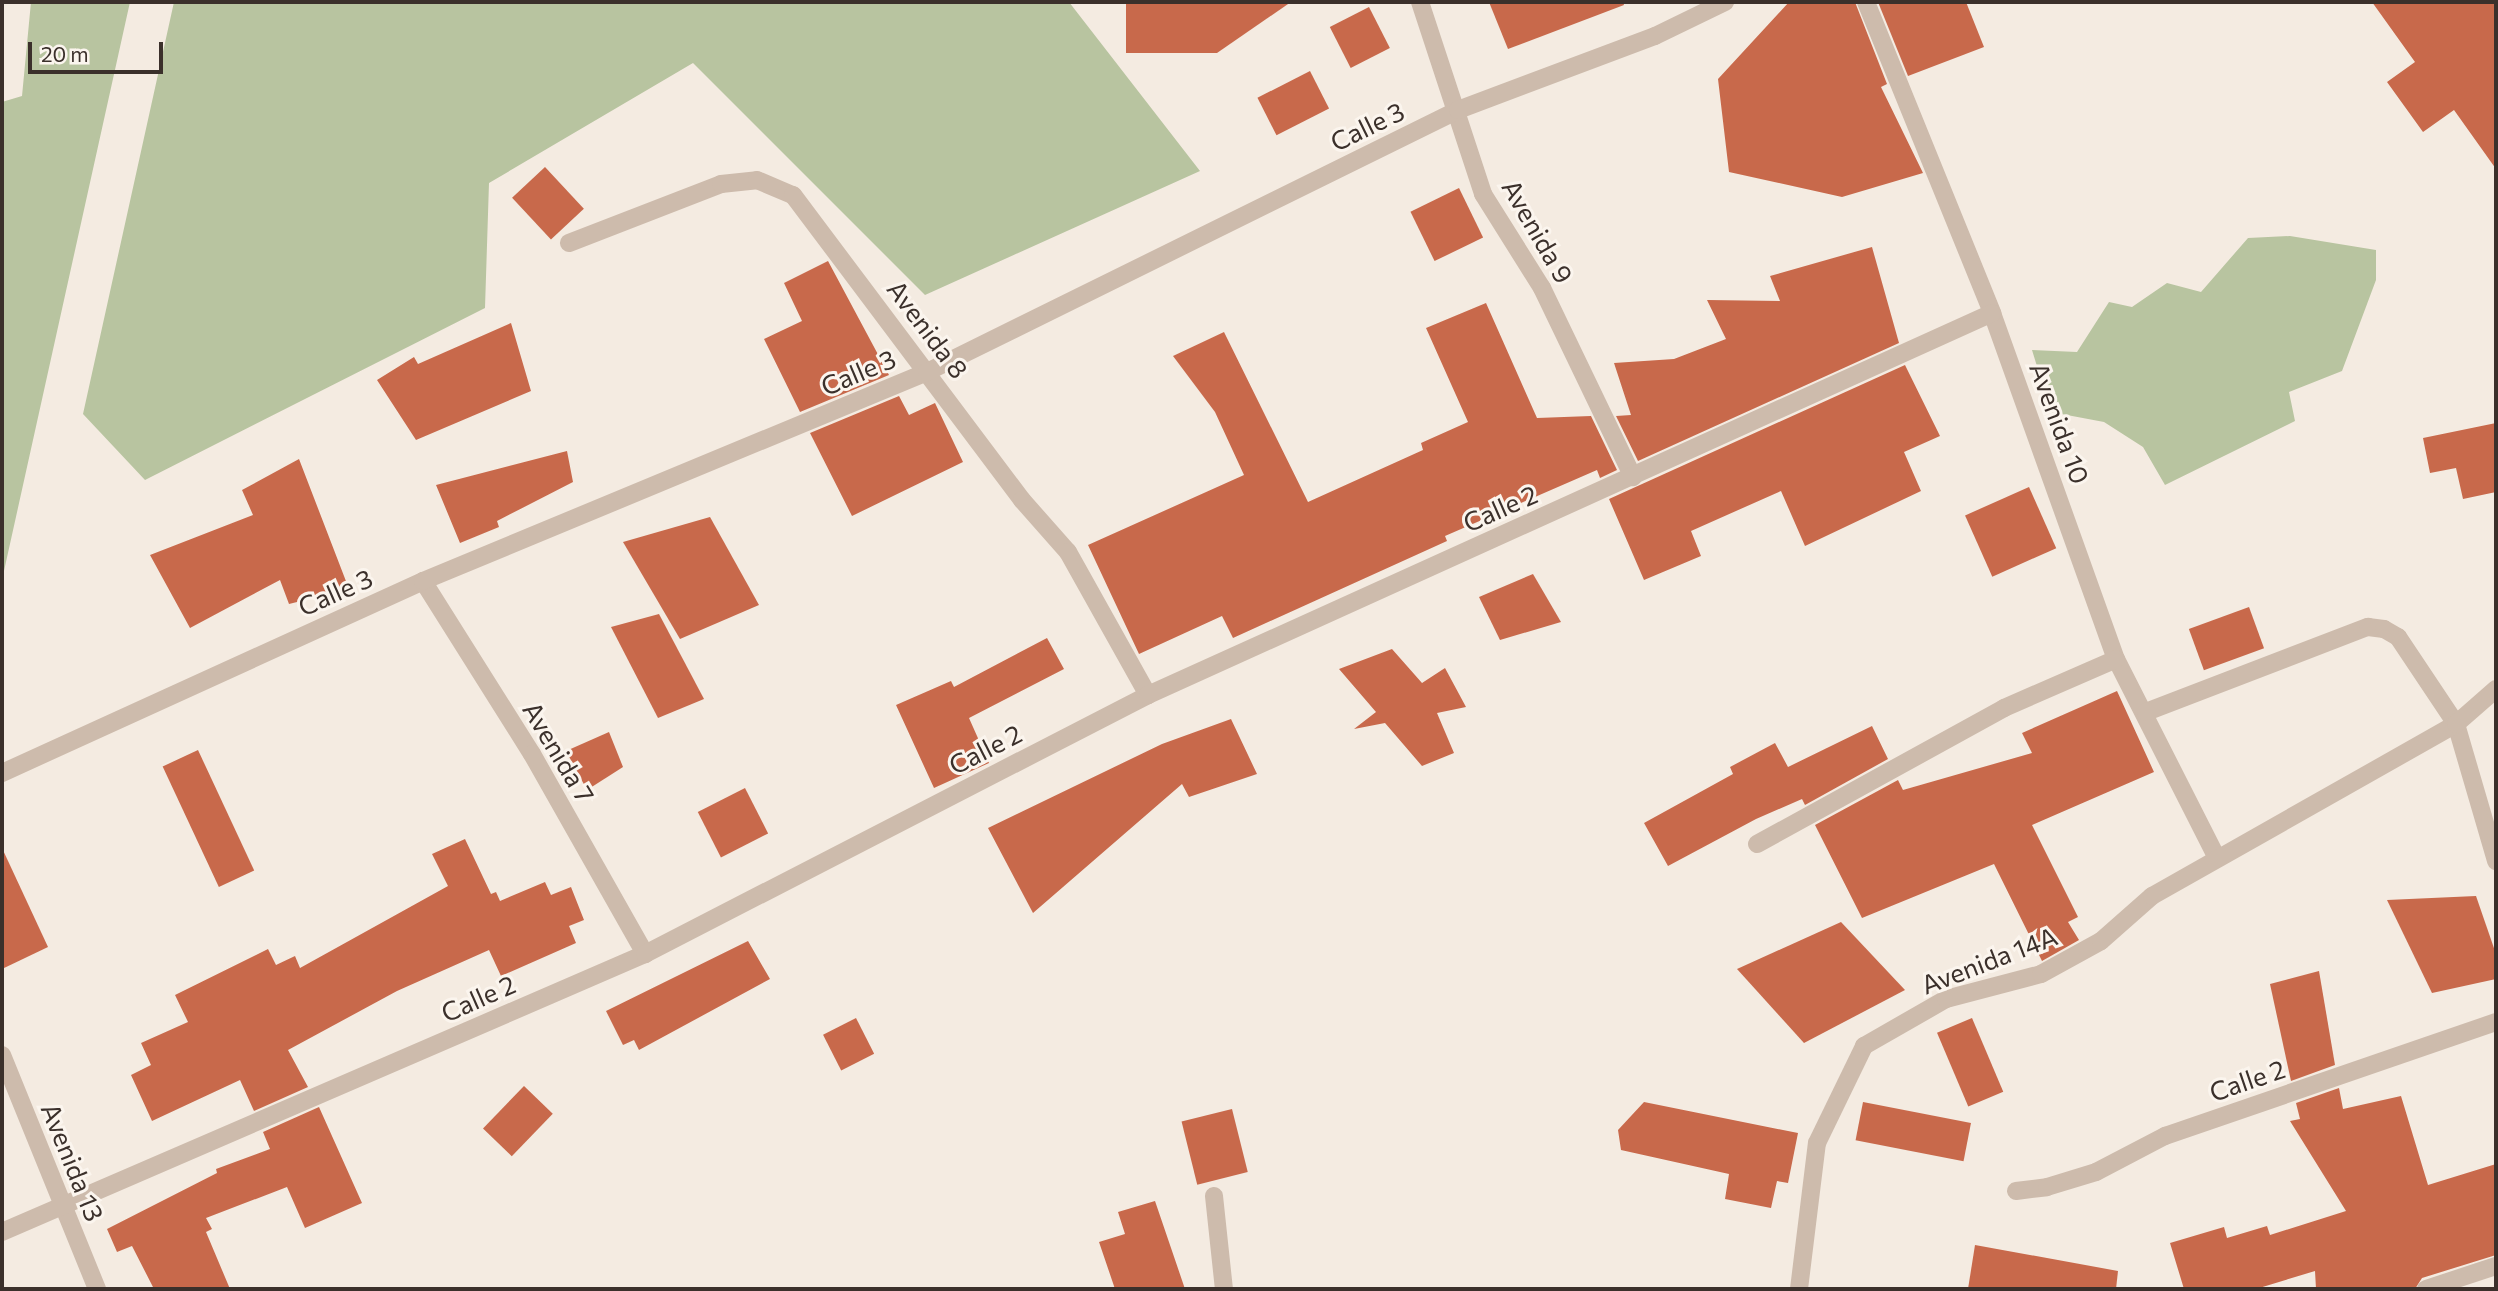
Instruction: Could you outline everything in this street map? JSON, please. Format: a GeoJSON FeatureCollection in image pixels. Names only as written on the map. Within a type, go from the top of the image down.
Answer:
{"type":"FeatureCollection","features":[{"type":"Feature","properties":{"kind":"street","name":"Avenida 9"},"geometry":{"type":"LineString","coordinates":[[1420,2],[1458,110],[1483,194],[1542,288],[1633,477]]}},
{"type":"Feature","properties":{"kind":"street","name":"Calle 3"},"geometry":{"type":"LineString","coordinates":[[2,773],[423,581],[927,372],[1458,110],[1655,36],[1725,2]]}},
{"type":"Feature","properties":{"kind":"street","name":"Avenida 10"},"geometry":{"type":"LineString","coordinates":[[1866,2],[1992,313],[2116,659],[2146,712],[2216,856]]}},
{"type":"Feature","properties":{"kind":"street","name":"Avenida 8"},"geometry":{"type":"LineString","coordinates":[[569,243],[721,184],[757,180],[793,195],[1068,552],[1148,695]]}},
{"type":"Feature","properties":{"kind":"street","name":"Calle 2"},"geometry":{"type":"LineString","coordinates":[[2,1231],[64,1208],[645,954],[1148,695],[1992,313]]}},
{"type":"Feature","properties":{"kind":"street","name":"Avenida 7"},"geometry":{"type":"LineString","coordinates":[[423,581],[532,754],[645,954]]}},
{"type":"Feature","properties":{"kind":"street"},"geometry":{"type":"LineString","coordinates":[[2146,712],[2368,626],[2398,637],[2456,724],[2496,861]]}},
{"type":"Feature","properties":{"kind":"street"},"geometry":{"type":"LineString","coordinates":[[1757,844],[2004,708],[2116,659]]}},
{"type":"Feature","properties":{"kind":"street","name":"Avenida 14A"},"geometry":{"type":"LineString","coordinates":[[1799,1289],[1817,1143],[1864,1046],[1946,999],[2041,974],[2101,941],[2152,896],[2216,856],[2456,724],[2496,689]]}},
{"type":"Feature","properties":{"kind":"street","name":"Calle 2"},"geometry":{"type":"LineString","coordinates":[[2017,1191],[2047,1187],[2096,1172],[2165,1136],[2496,1022]]}},
{"type":"Feature","properties":{"kind":"street","name":"Avenida 13"},"geometry":{"type":"LineString","coordinates":[[2,1055],[97,1289]]}},
{"type":"Feature","properties":{"kind":"street"},"geometry":{"type":"LineString","coordinates":[[1214,1196],[1224,1289]]}},
{"type":"Feature","properties":{"kind":"street"},"geometry":{"type":"LineString","coordinates":[[2426,1289],[2496,1266]]}},
{"type":"Feature","properties":{"kind":"green space"},"geometry":{"type":"Polygon","coordinates":[[[31,2],[130,2],[2,580],[2,102],[22,96],[31,2]]]}},
{"type":"Feature","properties":{"kind":"green space"},"geometry":{"type":"Polygon","coordinates":[[[174,2],[1069,2],[1200,171],[925,295],[693,63],[489,183],[485,308],[145,480],[83,414],[174,2]]]}},
{"type":"Feature","properties":{"kind":"green space"},"geometry":{"type":"Polygon","coordinates":[[[2290,236],[2376,250],[2376,280],[2342,371],[2289,392],[2295,421],[2165,485],[2143,447],[2104,422],[2051,412],[2032,350],[2077,352],[2109,302],[2132,307],[2167,283],[2201,292],[2248,238],[2290,236]]]}},
{"type":"Feature","properties":{"kind":"building"},"geometry":{"type":"Polygon","coordinates":[[[1126,2],[1291,2],[1217,53],[1126,53],[1126,2]]]}},
{"type":"Feature","properties":{"kind":"building"},"geometry":{"type":"Polygon","coordinates":[[[1489,2],[1623,2],[1624,5],[1508,49],[1489,2]]]}},
{"type":"Feature","properties":{"kind":"building"},"geometry":{"type":"Polygon","coordinates":[[[1789,2],[1855,2],[1887,84],[1881,87],[1923,173],[1842,197],[1729,172],[1718,79],[1789,2]]]}},
{"type":"Feature","properties":{"kind":"building"},"geometry":{"type":"Polygon","coordinates":[[[1878,2],[1966,2],[1984,47],[1908,76],[1878,2]]]}},
{"type":"Feature","properties":{"kind":"building"},"geometry":{"type":"Polygon","coordinates":[[[2372,2],[2496,2],[2496,169],[2454,110],[2423,132],[2387,82],[2415,62],[2372,2]]]}},
{"type":"Feature","properties":{"kind":"building"},"geometry":{"type":"Polygon","coordinates":[[[1369,7],[1390,48],[1351,68],[1330,27],[1369,7]]]}},
{"type":"Feature","properties":{"kind":"building"},"geometry":{"type":"Polygon","coordinates":[[[1310,71],[1329,108],[1276,135],[1257,98],[1310,71]]]}},
{"type":"Feature","properties":{"kind":"building"},"geometry":{"type":"Polygon","coordinates":[[[545,167],[584,209],[551,239],[512,198],[545,167]]]}},
{"type":"Feature","properties":{"kind":"building"},"geometry":{"type":"Polygon","coordinates":[[[1459,188],[1483,237],[1435,261],[1410,212],[1459,188]]]}},
{"type":"Feature","properties":{"kind":"building"},"geometry":{"type":"Polygon","coordinates":[[[1872,247],[1899,343],[1638,461],[1616,416],[1631,415],[1614,363],[1674,359],[1726,339],[1707,300],[1780,301],[1770,276],[1872,247]]]}},
{"type":"Feature","properties":{"kind":"building"},"geometry":{"type":"Polygon","coordinates":[[[828,261],[889,375],[800,412],[764,339],[802,321],[784,283],[828,261]]]}},
{"type":"Feature","properties":{"kind":"building"},"geometry":{"type":"Polygon","coordinates":[[[1486,303],[1537,418],[1591,416],[1617,470],[1600,478],[1597,470],[1445,536],[1447,541],[1233,638],[1222,616],[1139,654],[1088,545],[1244,475],[1215,412],[1173,356],[1224,332],[1308,502],[1423,450],[1421,443],[1468,422],[1426,328],[1486,303]]]}},
{"type":"Feature","properties":{"kind":"building"},"geometry":{"type":"Polygon","coordinates":[[[511,323],[531,391],[416,440],[377,380],[414,357],[418,364],[511,323]]]}},
{"type":"Feature","properties":{"kind":"building"},"geometry":{"type":"Polygon","coordinates":[[[1905,365],[1940,436],[1904,452],[1921,491],[1805,546],[1781,491],[1691,531],[1701,556],[1644,580],[1609,499],[1905,365]]]}},
{"type":"Feature","properties":{"kind":"building"},"geometry":{"type":"Polygon","coordinates":[[[899,396],[909,415],[935,403],[963,462],[852,516],[810,433],[899,396]]]}},
{"type":"Feature","properties":{"kind":"building"},"geometry":{"type":"Polygon","coordinates":[[[2496,423],[2496,492],[2463,499],[2456,468],[2430,473],[2423,438],[2496,423]]]}},
{"type":"Feature","properties":{"kind":"building"},"geometry":{"type":"Polygon","coordinates":[[[567,451],[573,482],[497,521],[499,527],[460,543],[436,485],[567,451]]]}},
{"type":"Feature","properties":{"kind":"building"},"geometry":{"type":"Polygon","coordinates":[[[299,459],[349,589],[289,604],[280,580],[190,628],[150,555],[253,515],[242,490],[299,459]]]}},
{"type":"Feature","properties":{"kind":"building"},"geometry":{"type":"Polygon","coordinates":[[[2029,487],[2056,548],[1992,577],[1965,515],[2029,487]]]}},
{"type":"Feature","properties":{"kind":"building"},"geometry":{"type":"Polygon","coordinates":[[[710,517],[759,605],[680,639],[623,542],[710,517]]]}},
{"type":"Feature","properties":{"kind":"building"},"geometry":{"type":"Polygon","coordinates":[[[1533,574],[1561,622],[1500,640],[1479,597],[1533,574]]]}},
{"type":"Feature","properties":{"kind":"building"},"geometry":{"type":"Polygon","coordinates":[[[2249,607],[2264,648],[2204,670],[2189,629],[2249,607]]]}},
{"type":"Feature","properties":{"kind":"building"},"geometry":{"type":"Polygon","coordinates":[[[659,614],[704,699],[658,718],[611,627],[659,614]]]}},
{"type":"Feature","properties":{"kind":"building"},"geometry":{"type":"Polygon","coordinates":[[[1047,638],[1064,669],[969,718],[989,763],[934,788],[896,705],[951,681],[954,687],[1047,638]]]}},
{"type":"Feature","properties":{"kind":"building"},"geometry":{"type":"Polygon","coordinates":[[[1392,649],[1422,683],[1445,668],[1466,707],[1437,713],[1454,753],[1422,766],[1385,723],[1354,729],[1376,712],[1339,669],[1392,649]]]}},
{"type":"Feature","properties":{"kind":"building"},"geometry":{"type":"Polygon","coordinates":[[[2117,691],[2154,772],[2032,825],[2078,917],[2068,922],[2079,940],[2042,961],[1994,864],[1862,918],[1815,825],[1898,780],[1903,790],[2032,753],[2022,733],[2117,691]]]}},
{"type":"Feature","properties":{"kind":"building"},"geometry":{"type":"Polygon","coordinates":[[[1231,719],[1257,774],[1189,797],[1182,784],[1033,913],[988,828],[1162,744],[1231,719]]]}},
{"type":"Feature","properties":{"kind":"building"},"geometry":{"type":"Polygon","coordinates":[[[1872,726],[1888,759],[1805,805],[1802,799],[1756,819],[1668,866],[1644,823],[1733,774],[1730,767],[1775,743],[1788,767],[1872,726]]]}},
{"type":"Feature","properties":{"kind":"building"},"geometry":{"type":"Polygon","coordinates":[[[609,732],[623,767],[587,790],[566,751],[609,732]]]}},
{"type":"Feature","properties":{"kind":"building"},"geometry":{"type":"Polygon","coordinates":[[[198,750],[254,871],[219,887],[163,766],[198,750]]]}},
{"type":"Feature","properties":{"kind":"building"},"geometry":{"type":"Polygon","coordinates":[[[745,788],[768,833],[721,858],[698,812],[745,788]]]}},
{"type":"Feature","properties":{"kind":"building"},"geometry":{"type":"Polygon","coordinates":[[[465,839],[491,894],[496,892],[500,901],[545,882],[551,895],[571,887],[584,920],[569,926],[576,943],[501,976],[489,950],[397,991],[288,1050],[308,1087],[254,1111],[240,1080],[152,1121],[131,1075],[151,1065],[141,1043],[188,1022],[175,995],[268,949],[276,965],[295,956],[300,968],[448,886],[432,854],[465,839]]]}},
{"type":"Feature","properties":{"kind":"building"},"geometry":{"type":"Polygon","coordinates":[[[2,848],[48,947],[2,969],[2,848]]]}},
{"type":"Feature","properties":{"kind":"building"},"geometry":{"type":"Polygon","coordinates":[[[2476,896],[2496,954],[2496,979],[2432,993],[2387,900],[2476,896]]]}},
{"type":"Feature","properties":{"kind":"building"},"geometry":{"type":"Polygon","coordinates":[[[1841,922],[1905,990],[1804,1043],[1737,969],[1841,922]]]}},
{"type":"Feature","properties":{"kind":"building"},"geometry":{"type":"Polygon","coordinates":[[[748,941],[770,979],[639,1050],[634,1040],[623,1045],[606,1011],[748,941]]]}},
{"type":"Feature","properties":{"kind":"building"},"geometry":{"type":"Polygon","coordinates":[[[2319,971],[2335,1065],[2291,1081],[2270,984],[2319,971]]]}},
{"type":"Feature","properties":{"kind":"building"},"geometry":{"type":"Polygon","coordinates":[[[856,1018],[874,1054],[841,1070],[823,1035],[856,1018]]]}},
{"type":"Feature","properties":{"kind":"building"},"geometry":{"type":"Polygon","coordinates":[[[1972,1018],[2003,1092],[1968,1106],[1937,1033],[1972,1018]]]}},
{"type":"Feature","properties":{"kind":"building"},"geometry":{"type":"Polygon","coordinates":[[[524,1086],[553,1114],[512,1156],[483,1128],[524,1086]]]}},
{"type":"Feature","properties":{"kind":"building"},"geometry":{"type":"Polygon","coordinates":[[[2339,1088],[2343,1109],[2401,1096],[2428,1185],[2496,1164],[2496,1255],[2422,1278],[2415,1289],[2316,1289],[2315,1271],[2256,1289],[2184,1289],[2170,1243],[2224,1227],[2227,1238],[2267,1226],[2270,1235],[2346,1211],[2290,1121],[2300,1119],[2296,1103],[2339,1088]]]}},
{"type":"Feature","properties":{"kind":"building"},"geometry":{"type":"Polygon","coordinates":[[[1644,1102],[1798,1133],[1788,1183],[1777,1181],[1771,1208],[1725,1199],[1729,1174],[1621,1150],[1618,1130],[1644,1102]]]}},
{"type":"Feature","properties":{"kind":"building"},"geometry":{"type":"Polygon","coordinates":[[[1863,1102],[1971,1123],[1964,1161],[1856,1140],[1863,1102]]]}},
{"type":"Feature","properties":{"kind":"building"},"geometry":{"type":"Polygon","coordinates":[[[319,1107],[362,1203],[305,1228],[287,1187],[206,1218],[212,1229],[206,1232],[230,1289],[154,1289],[132,1246],[117,1252],[107,1229],[217,1173],[216,1169],[270,1149],[263,1132],[319,1107]]]}},
{"type":"Feature","properties":{"kind":"building"},"geometry":{"type":"Polygon","coordinates":[[[1232,1109],[1248,1172],[1197,1185],[1182,1122],[1232,1109]]]}},
{"type":"Feature","properties":{"kind":"building"},"geometry":{"type":"Polygon","coordinates":[[[1155,1201],[1185,1289],[1115,1289],[1099,1242],[1125,1234],[1118,1212],[1155,1201]]]}},
{"type":"Feature","properties":{"kind":"building"},"geometry":{"type":"Polygon","coordinates":[[[1975,1245],[2118,1271],[2116,1289],[1968,1289],[1975,1245]]]}}]}
